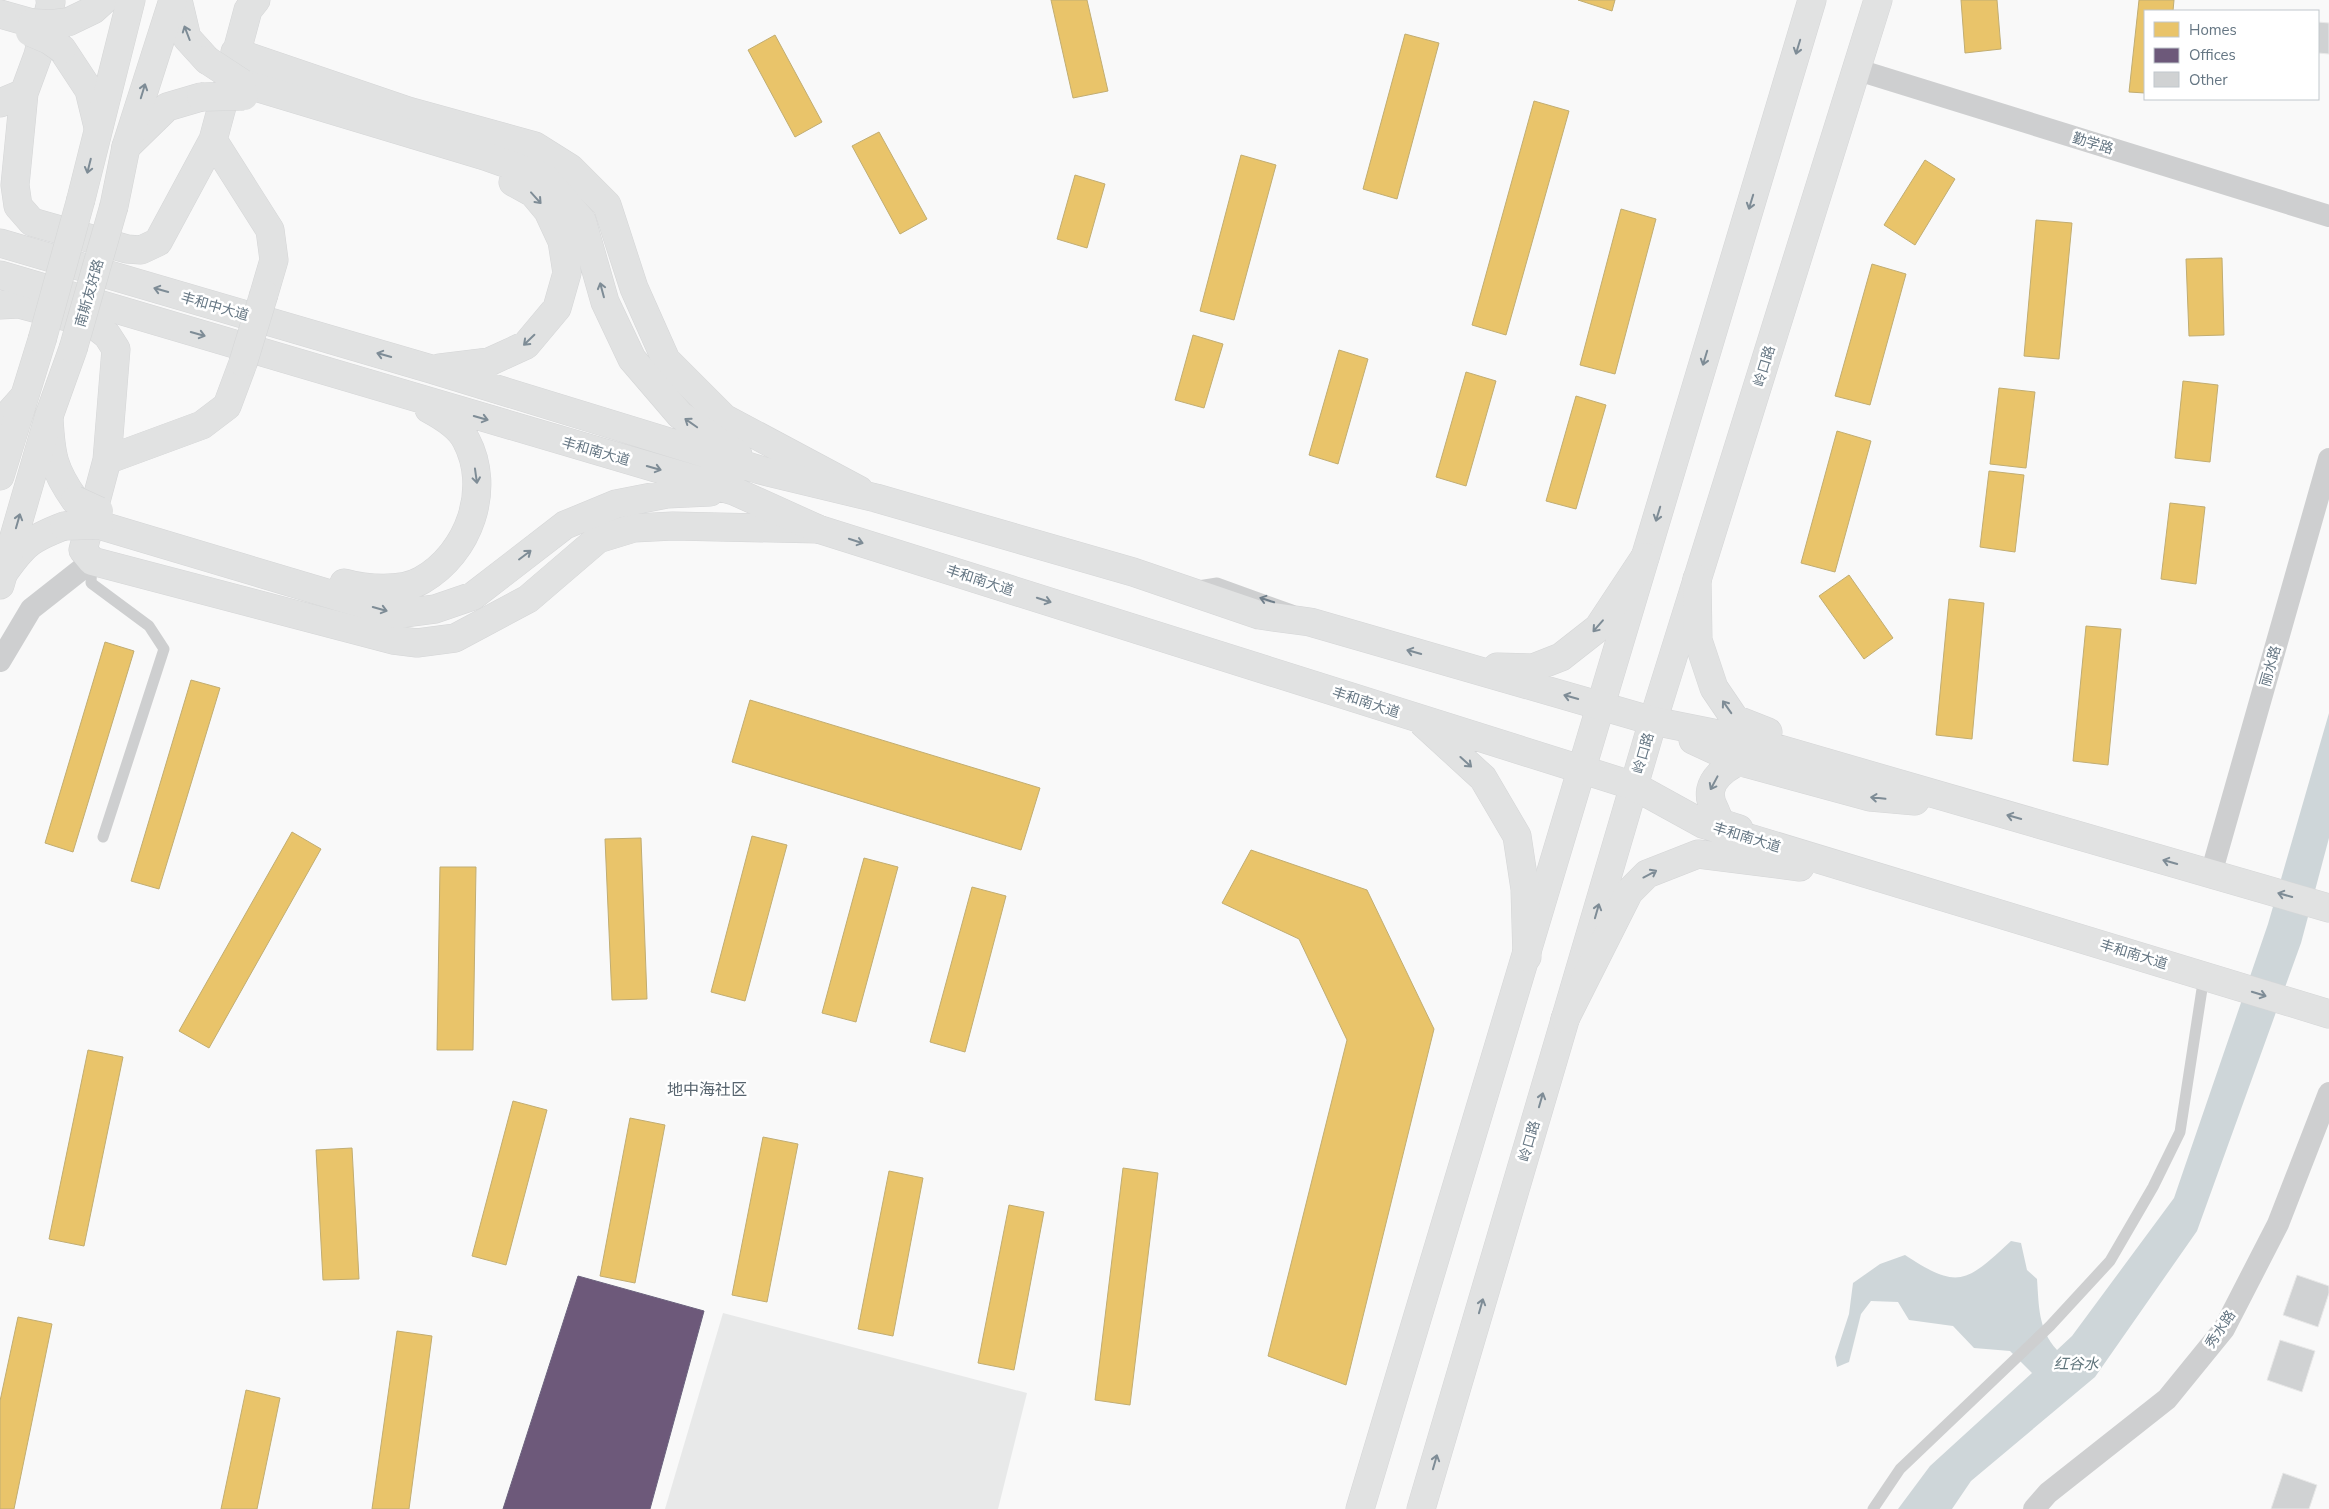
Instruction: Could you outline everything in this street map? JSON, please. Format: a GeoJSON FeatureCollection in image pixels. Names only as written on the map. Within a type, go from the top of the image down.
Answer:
{"type":"FeatureCollection","features":[{"type":"Feature","properties":{"kind":"main road"},"geometry":{"type":"LineString","coordinates":[[50,0],[38,55],[12,98],[15,185],[18,206],[32,222],[127,249],[141,250],[158,242],[213,140],[235,52],[248,10],[256,0]]}},
{"type":"Feature","properties":{"kind":"main road"},"geometry":{"type":"LineString","coordinates":[[0,24],[31,28],[68,22],[93,10],[104,0]]}},
{"type":"Feature","properties":{"kind":"main road"},"geometry":{"type":"LineString","coordinates":[[0,476],[22,399],[42,340],[81,199],[131,0]]}},
{"type":"Feature","properties":{"kind":"main road","name":"南斯友好路"},"geometry":{"type":"LineString","coordinates":[[2,579],[48,416],[73,349],[114,206],[126,147],[173,0]]}},
{"type":"Feature","properties":{"kind":"main road"},"geometry":{"type":"LineString","coordinates":[[178,0],[187,38],[207,60],[243,89],[490,169],[533,193],[548,211],[562,241],[566,273],[557,308],[526,344],[489,362],[431,369]]}},
{"type":"Feature","properties":{"kind":"main road"},"geometry":{"type":"LineString","coordinates":[[1360,1509],[1583,770],[1812,0]]}},
{"type":"Feature","properties":{"kind":"main road","name":"岭口路"},"geometry":{"type":"LineString","coordinates":[[1421,1509],[1653,721],[1858,70],[1878,0]]}},
{"type":"Feature","properties":{"kind":"main road"},"geometry":{"type":"LineString","coordinates":[[0,14],[31,28],[62,49],[89,90],[98,127]]}},
{"type":"Feature","properties":{"kind":"main road"},"geometry":{"type":"LineString","coordinates":[[235,52],[408,111],[536,146],[570,168],[607,204],[634,288],[666,360],[724,418],[876,498]]}},
{"type":"Feature","properties":{"kind":"main road"},"geometry":{"type":"LineString","coordinates":[[126,147],[167,107],[201,97],[243,89],[485,156],[544,177],[582,221],[605,302],[632,359],[680,415],[760,470]]}},
{"type":"Feature","properties":{"kind":"main road"},"geometry":{"type":"LineString","coordinates":[[107,460],[202,426],[228,406],[243,363],[274,260],[270,230],[213,140]]}},
{"type":"Feature","properties":{"kind":"main road","name":"丰和中大道"},"geometry":{"type":"LineString","coordinates":[[0,243],[431,369]]}},
{"type":"Feature","properties":{"kind":"main road"},"geometry":{"type":"LineString","coordinates":[[0,275],[401,394],[444,417],[466,440],[478,478],[471,525],[452,554],[422,581],[388,589],[357,587],[91,512],[64,526],[36,537],[21,549],[2,579]]}},
{"type":"Feature","properties":{"kind":"main road"},"geometry":{"type":"LineString","coordinates":[[0,305],[20,304],[93,324],[107,335],[116,349],[107,460],[83,550],[92,562],[393,640],[418,642],[455,638],[528,599],[598,539],[634,528],[673,526],[818,528]]}},
{"type":"Feature","properties":{"kind":"main road","name":"丰和南大道"},"geometry":{"type":"LineString","coordinates":[[431,369],[760,470],[876,498],[1133,572],[1259,615],[1310,622],[1653,721],[1748,740],[2324,906]]}},
{"type":"Feature","properties":{"kind":"main road","name":"丰和南大道"},"geometry":{"type":"LineString","coordinates":[[401,394],[734,491],[818,528],[1634,786],[1703,824],[2329,1014]]}},
{"type":"Feature","properties":{"kind":"main road"},"geometry":{"type":"LineString","coordinates":[[0,424],[22,399]]}},
{"type":"Feature","properties":{"kind":"main road"},"geometry":{"type":"LineString","coordinates":[[48,416],[51,454],[60,478],[91,512],[397,614],[435,609],[473,596],[565,525],[616,504],[667,494],[734,491]]}},
{"type":"Feature","properties":{"kind":"main road"},"geometry":{"type":"LineString","coordinates":[[1463,666],[1533,668],[1561,657],[1598,628],[1645,557]]}},
{"type":"Feature","properties":{"kind":"main road"},"geometry":{"type":"LineString","coordinates":[[1697,579],[1698,640],[1714,688],[1735,719],[1897,783]]}},
{"type":"Feature","properties":{"kind":"main road"},"geometry":{"type":"LineString","coordinates":[[1417,718],[1483,778],[1517,836],[1525,889],[1526,957]]}},
{"type":"Feature","properties":{"kind":"main road"},"geometry":{"type":"LineString","coordinates":[[1653,721],[1738,761],[1870,797],[1979,807]]}},
{"type":"Feature","properties":{"kind":"main road"},"geometry":{"type":"LineString","coordinates":[[1780,847],[1721,821],[1710,800],[1710,790],[1719,774],[1738,761],[1757,755],[1805,757]]}},
{"type":"Feature","properties":{"kind":"main road"},"geometry":{"type":"LineString","coordinates":[[1565,1019],[1629,892],[1647,874],[1698,854],[1879,877]]}},
{"type":"Feature","properties":{"kind":"street","name":"勤学路"},"geometry":{"type":"LineString","coordinates":[[1858,70],[2329,216]]}},
{"type":"Feature","properties":{"kind":"street","name":"丽水路"},"geometry":{"type":"LineString","coordinates":[[2211,874],[2329,459]]}},
{"type":"Feature","properties":{"kind":"street"},"geometry":{"type":"LineString","coordinates":[[0,661],[31,609],[92,562]]}},
{"type":"Feature","properties":{"kind":"street","name":"秀水路"},"geometry":{"type":"LineString","coordinates":[[2034,1509],[2048,1493],[2167,1399],[2224,1329],[2278,1224],[2329,1093]]}},
{"type":"Feature","properties":{"kind":"lane"},"geometry":{"type":"LineString","coordinates":[[92,562],[92,583],[149,626],[164,648],[103,837]]}},
{"type":"Feature","properties":{"kind":"lane"},"geometry":{"type":"LineString","coordinates":[[1873,1509],[1900,1470],[2050,1326],[2110,1261],[2153,1187],[2180,1132],[2216,980]]}},
{"type":"Feature","properties":{"kind":"shaded area"},"geometry":{"type":"Polygon","coordinates":[[[723,1313],[1027,1393],[998,1509],[665,1509],[723,1313]]]}},
{"type":"Feature","properties":{"kind":"water","name":"红谷水"},"geometry":{"type":"Polygon","coordinates":[[[2329,713],[2329,838],[2301,943],[2197,1231],[2095,1377],[1971,1481],[1952,1509],[1898,1509],[1930,1466],[2032,1373],[2010,1351],[1974,1348],[1953,1326],[1909,1320],[1898,1302],[1871,1301],[1861,1314],[1849,1362],[1837,1367],[1835,1357],[1849,1314],[1853,1283],[1880,1264],[1905,1255],[1938,1273],[1950,1277],[1961,1277],[1983,1266],[2011,1241],[2021,1243],[2027,1270],[2037,1279],[2038,1299],[2046,1334],[2057,1350],[2072,1336],[2174,1198],[2268,924],[2329,713]]]}},
{"type":"Feature","properties":{"kind":"building: Homes"},"geometry":{"type":"Polygon","coordinates":[[[1051,0],[1087,0],[1108,91],[1073,98],[1051,0]]]}},
{"type":"Feature","properties":{"kind":"building: Homes"},"geometry":{"type":"Polygon","coordinates":[[[1578,0],[1615,0],[1612,11],[1578,0]]]}},
{"type":"Feature","properties":{"kind":"building: Homes"},"geometry":{"type":"Polygon","coordinates":[[[1961,0],[1997,0],[2001,49],[1965,53],[1961,0]]]}},
{"type":"Feature","properties":{"kind":"building: Homes"},"geometry":{"type":"Polygon","coordinates":[[[2139,0],[2174,0],[2173,10],[2144,10],[2144,93],[2129,92],[2139,0]]]}},
{"type":"Feature","properties":{"kind":"building: Homes"},"geometry":{"type":"Polygon","coordinates":[[[1405,34],[1439,43],[1397,199],[1363,189],[1405,34]]]}},
{"type":"Feature","properties":{"kind":"building: Homes"},"geometry":{"type":"Polygon","coordinates":[[[775,35],[822,122],[795,137],[748,50],[775,35]]]}},
{"type":"Feature","properties":{"kind":"building: Homes"},"geometry":{"type":"Polygon","coordinates":[[[1534,101],[1569,111],[1506,335],[1472,325],[1534,101]]]}},
{"type":"Feature","properties":{"kind":"building: Homes"},"geometry":{"type":"Polygon","coordinates":[[[879,132],[927,219],[900,234],[852,146],[879,132]]]}},
{"type":"Feature","properties":{"kind":"building: Homes"},"geometry":{"type":"Polygon","coordinates":[[[1241,155],[1276,165],[1234,320],[1200,311],[1241,155]]]}},
{"type":"Feature","properties":{"kind":"building: Homes"},"geometry":{"type":"Polygon","coordinates":[[[1925,160],[1955,179],[1915,245],[1884,225],[1925,160]]]}},
{"type":"Feature","properties":{"kind":"building: Homes"},"geometry":{"type":"Polygon","coordinates":[[[1075,175],[1105,184],[1087,248],[1057,239],[1075,175]]]}},
{"type":"Feature","properties":{"kind":"building: Homes"},"geometry":{"type":"Polygon","coordinates":[[[1621,209],[1656,219],[1615,374],[1580,365],[1621,209]]]}},
{"type":"Feature","properties":{"kind":"building: Homes"},"geometry":{"type":"Polygon","coordinates":[[[2036,220],[2072,223],[2059,359],[2024,356],[2036,220]]]}},
{"type":"Feature","properties":{"kind":"building: Homes"},"geometry":{"type":"Polygon","coordinates":[[[2222,258],[2224,335],[2189,336],[2186,259],[2222,258]]]}},
{"type":"Feature","properties":{"kind":"building: Homes"},"geometry":{"type":"Polygon","coordinates":[[[1872,264],[1906,274],[1870,405],[1835,396],[1872,264]]]}},
{"type":"Feature","properties":{"kind":"building: Homes"},"geometry":{"type":"Polygon","coordinates":[[[1193,335],[1223,344],[1204,408],[1175,400],[1193,335]]]}},
{"type":"Feature","properties":{"kind":"building: Homes"},"geometry":{"type":"Polygon","coordinates":[[[1339,350],[1368,359],[1338,464],[1309,455],[1339,350]]]}},
{"type":"Feature","properties":{"kind":"building: Homes"},"geometry":{"type":"Polygon","coordinates":[[[1466,372],[1496,381],[1466,486],[1436,477],[1466,372]]]}},
{"type":"Feature","properties":{"kind":"building: Homes"},"geometry":{"type":"Polygon","coordinates":[[[2183,381],[2218,385],[2210,462],[2175,458],[2183,381]]]}},
{"type":"Feature","properties":{"kind":"building: Homes"},"geometry":{"type":"Polygon","coordinates":[[[1999,388],[2035,392],[2026,468],[1990,464],[1999,388]]]}},
{"type":"Feature","properties":{"kind":"building: Homes"},"geometry":{"type":"Polygon","coordinates":[[[1576,396],[1606,405],[1576,509],[1546,501],[1576,396]]]}},
{"type":"Feature","properties":{"kind":"building: Homes"},"geometry":{"type":"Polygon","coordinates":[[[1837,431],[1871,441],[1835,572],[1801,563],[1837,431]]]}},
{"type":"Feature","properties":{"kind":"building: Homes"},"geometry":{"type":"Polygon","coordinates":[[[1989,471],[2024,475],[2015,552],[1980,547],[1989,471]]]}},
{"type":"Feature","properties":{"kind":"building: Homes"},"geometry":{"type":"Polygon","coordinates":[[[2170,503],[2205,507],[2196,584],[2161,579],[2170,503]]]}},
{"type":"Feature","properties":{"kind":"building: Homes"},"geometry":{"type":"Polygon","coordinates":[[[1849,575],[1893,638],[1864,659],[1819,596],[1849,575]]]}},
{"type":"Feature","properties":{"kind":"building: Homes"},"geometry":{"type":"Polygon","coordinates":[[[1949,599],[1984,603],[1972,739],[1936,735],[1949,599]]]}},
{"type":"Feature","properties":{"kind":"building: Homes"},"geometry":{"type":"Polygon","coordinates":[[[2086,626],[2121,629],[2108,765],[2073,761],[2086,626]]]}},
{"type":"Feature","properties":{"kind":"building: Homes"},"geometry":{"type":"Polygon","coordinates":[[[105,642],[134,651],[73,852],[45,843],[105,642]]]}},
{"type":"Feature","properties":{"kind":"building: Homes"},"geometry":{"type":"Polygon","coordinates":[[[191,680],[220,688],[159,889],[131,881],[191,680]]]}},
{"type":"Feature","properties":{"kind":"building: Homes"},"geometry":{"type":"Polygon","coordinates":[[[750,700],[1040,788],[1021,850],[732,762],[750,700]]]}},
{"type":"Feature","properties":{"kind":"building: Homes"},"geometry":{"type":"Polygon","coordinates":[[[292,832],[321,849],[209,1048],[179,1031],[292,832]]]}},
{"type":"Feature","properties":{"kind":"building: Homes"},"geometry":{"type":"Polygon","coordinates":[[[752,836],[787,845],[745,1001],[711,992],[752,836]]]}},
{"type":"Feature","properties":{"kind":"building: Homes"},"geometry":{"type":"Polygon","coordinates":[[[641,838],[647,999],[612,1000],[605,839],[641,838]]]}},
{"type":"Feature","properties":{"kind":"building: Homes"},"geometry":{"type":"Polygon","coordinates":[[[1251,850],[1367,890],[1434,1029],[1346,1385],[1268,1356],[1347,1040],[1299,939],[1222,903],[1251,850]]]}},
{"type":"Feature","properties":{"kind":"building: Homes"},"geometry":{"type":"Polygon","coordinates":[[[864,858],[898,867],[856,1022],[822,1013],[864,858]]]}},
{"type":"Feature","properties":{"kind":"building: Homes"},"geometry":{"type":"Polygon","coordinates":[[[440,867],[476,867],[473,1050],[437,1050],[440,867]]]}},
{"type":"Feature","properties":{"kind":"building: Homes"},"geometry":{"type":"Polygon","coordinates":[[[972,887],[1006,896],[965,1052],[930,1042],[972,887]]]}},
{"type":"Feature","properties":{"kind":"building: Homes"},"geometry":{"type":"Polygon","coordinates":[[[88,1050],[123,1057],[84,1246],[49,1239],[88,1050]]]}},
{"type":"Feature","properties":{"kind":"building: Homes"},"geometry":{"type":"Polygon","coordinates":[[[513,1101],[547,1110],[506,1265],[472,1256],[513,1101]]]}},
{"type":"Feature","properties":{"kind":"building: Homes"},"geometry":{"type":"Polygon","coordinates":[[[630,1118],[665,1125],[635,1283],[600,1276],[630,1118]]]}},
{"type":"Feature","properties":{"kind":"building: Homes"},"geometry":{"type":"Polygon","coordinates":[[[763,1137],[798,1144],[767,1302],[732,1295],[763,1137]]]}},
{"type":"Feature","properties":{"kind":"building: Homes"},"geometry":{"type":"Polygon","coordinates":[[[352,1148],[359,1279],[323,1280],[316,1150],[352,1148]]]}},
{"type":"Feature","properties":{"kind":"building: Homes"},"geometry":{"type":"Polygon","coordinates":[[[1123,1168],[1158,1173],[1130,1405],[1095,1400],[1123,1168]]]}},
{"type":"Feature","properties":{"kind":"building: Homes"},"geometry":{"type":"Polygon","coordinates":[[[889,1171],[923,1178],[893,1336],[858,1329],[889,1171]]]}},
{"type":"Feature","properties":{"kind":"building: Homes"},"geometry":{"type":"Polygon","coordinates":[[[1009,1205],[1044,1212],[1014,1370],[978,1363],[1009,1205]]]}},
{"type":"Feature","properties":{"kind":"building: Homes"},"geometry":{"type":"Polygon","coordinates":[[[18,1317],[52,1324],[14,1509],[0,1509],[0,1401],[18,1317]]]}},
{"type":"Feature","properties":{"kind":"building: Homes"},"geometry":{"type":"Polygon","coordinates":[[[397,1331],[432,1336],[409,1509],[372,1509],[397,1331]]]}},
{"type":"Feature","properties":{"kind":"building: Homes"},"geometry":{"type":"Polygon","coordinates":[[[246,1390],[280,1398],[257,1509],[221,1509],[246,1390]]]}},
{"type":"Feature","properties":{"kind":"building: Offices"},"geometry":{"type":"Polygon","coordinates":[[[578,1276],[704,1311],[650,1509],[503,1509],[578,1276]]]}},
{"type":"Feature","properties":{"kind":"building: Other"},"geometry":{"type":"Polygon","coordinates":[[[2319,22],[2329,23],[2329,54],[2319,53],[2319,22]]]}},
{"type":"Feature","properties":{"kind":"building: Other"},"geometry":{"type":"Polygon","coordinates":[[[2297,1275],[2329,1286],[2329,1293],[2318,1327],[2283,1315],[2297,1275]]]}},
{"type":"Feature","properties":{"kind":"building: Other"},"geometry":{"type":"Polygon","coordinates":[[[2280,1340],[2315,1351],[2302,1392],[2267,1380],[2280,1340]]]}},
{"type":"Feature","properties":{"kind":"building: Other"},"geometry":{"type":"Polygon","coordinates":[[[2283,1473],[2317,1485],[2309,1509],[2271,1509],[2283,1473]]]}},
{"type":"Feature","properties":{"kind":"district","name":"地中海社区"},"geometry":{"type":"Point","coordinates":[707,1089]}}]}
